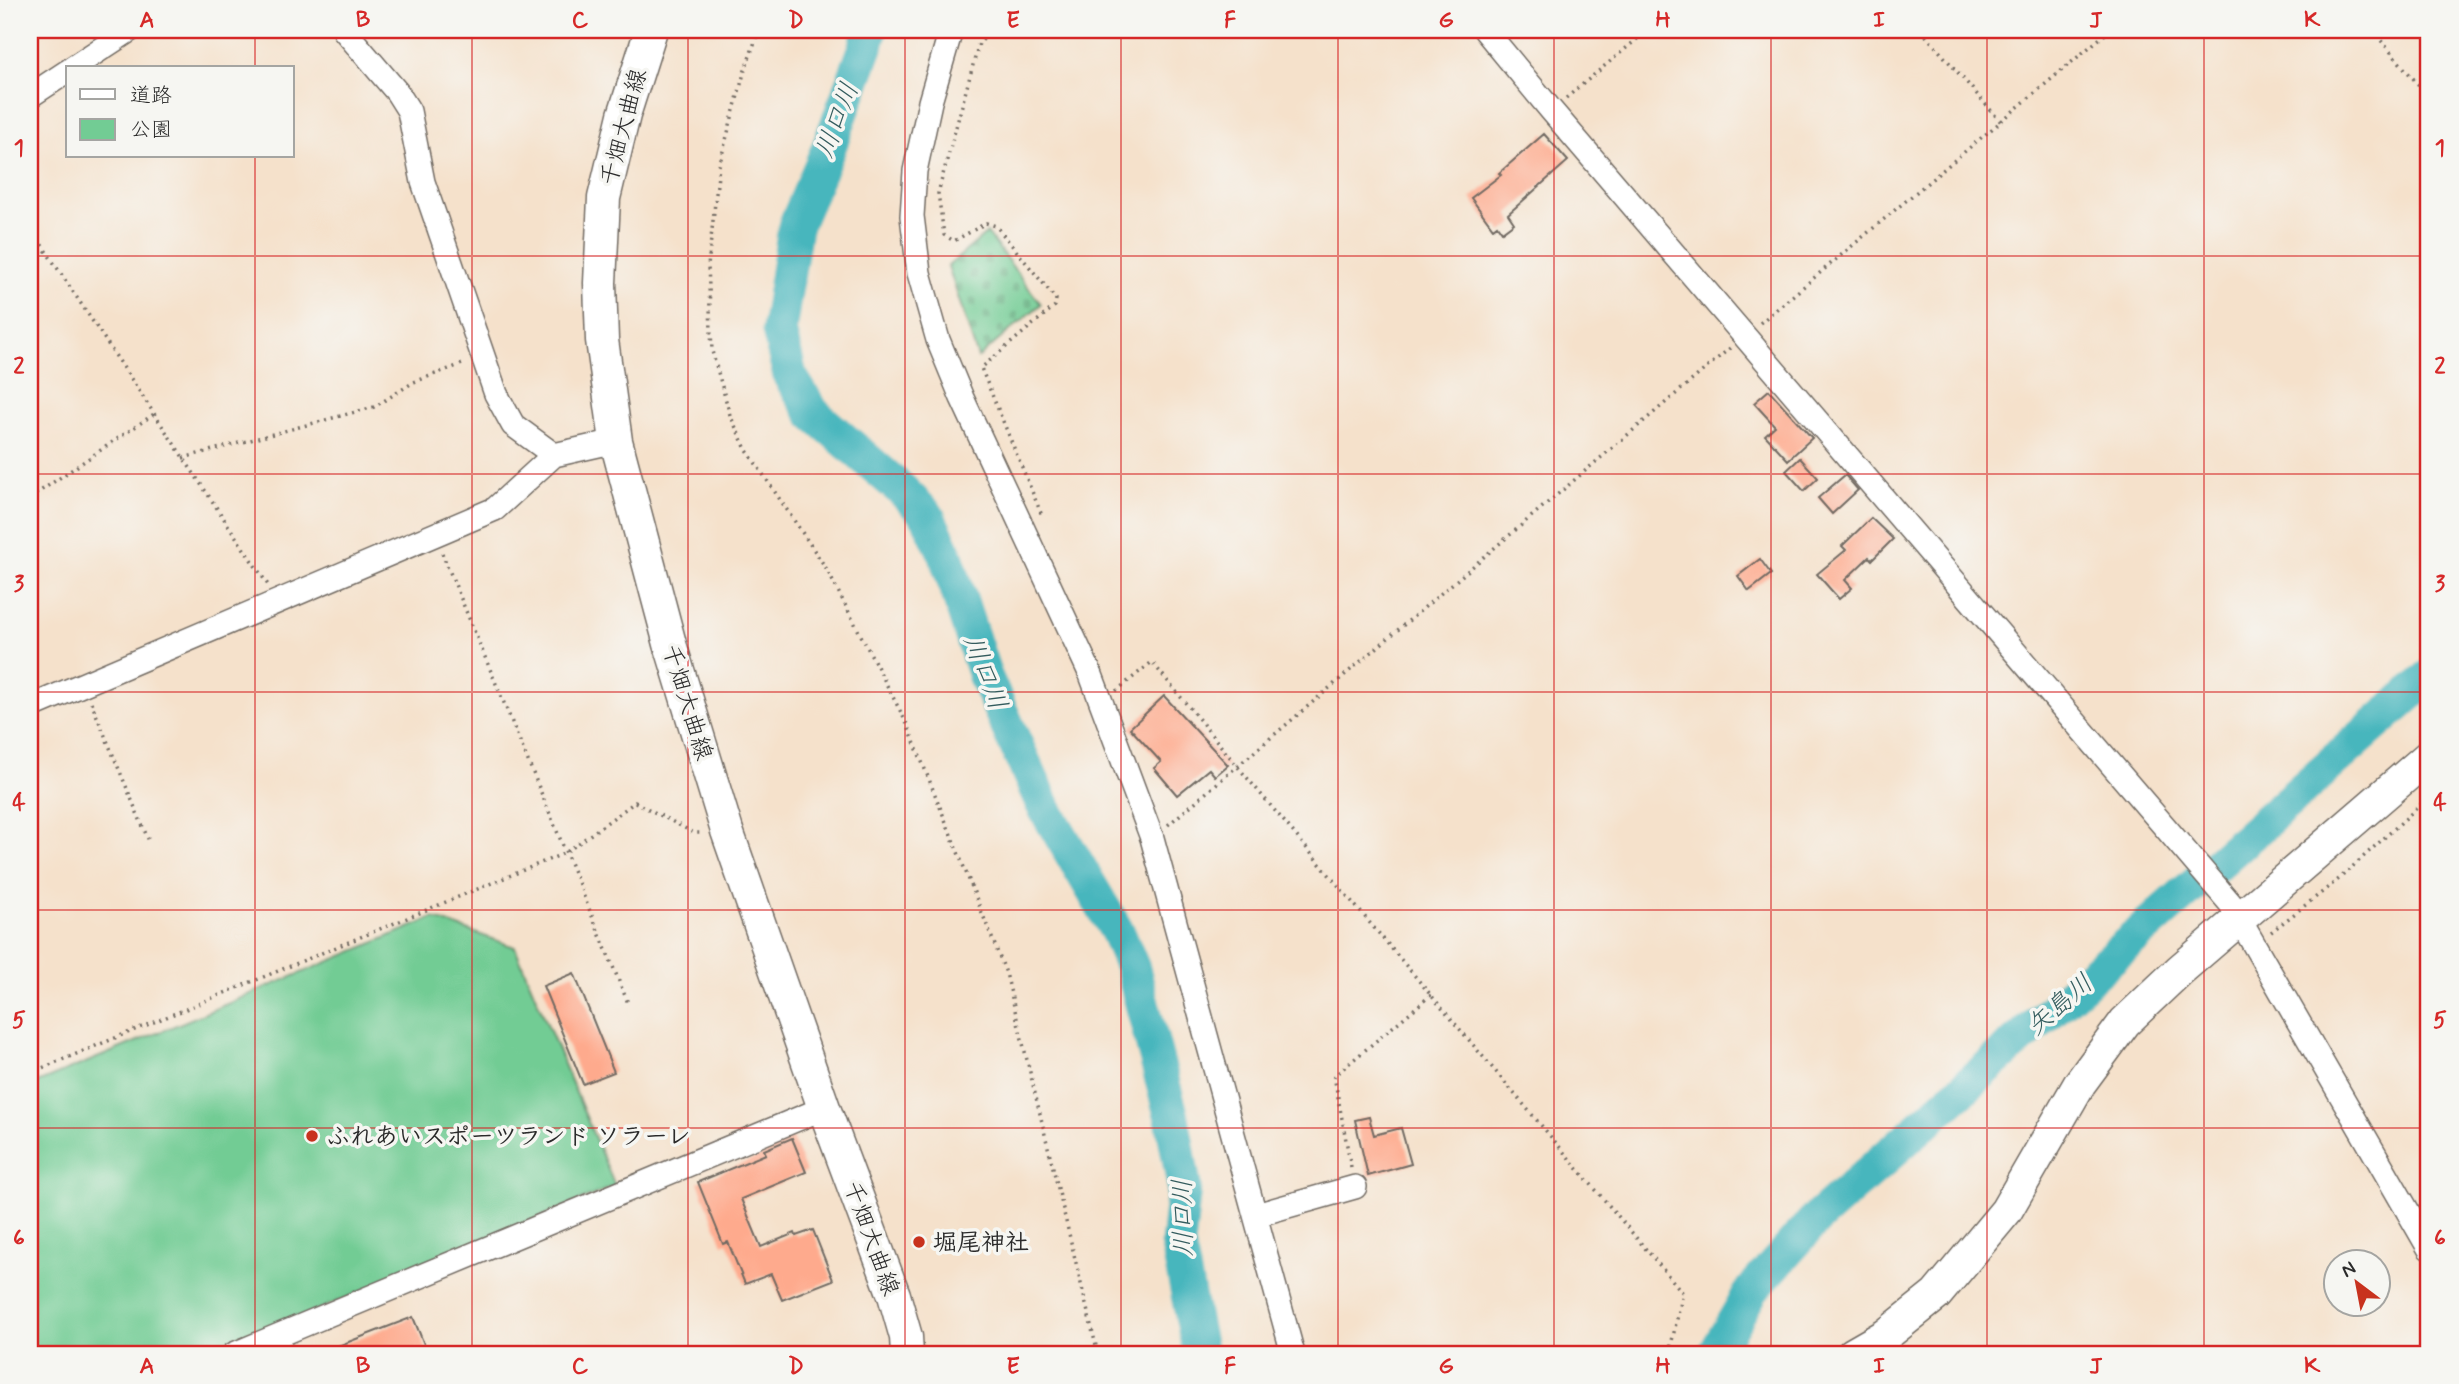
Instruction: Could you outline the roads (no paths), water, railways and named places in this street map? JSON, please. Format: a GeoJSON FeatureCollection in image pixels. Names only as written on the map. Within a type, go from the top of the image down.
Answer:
{"type":"FeatureCollection","features":[{"type":"Feature","properties":{"kind":"main road","name":"千畑大曲線"},"geometry":{"type":"LineString","coordinates":[[651,30],[624,115],[604,198],[600,284],[602,340],[616,441],[670,644],[727,831],[824,1108],[894,1295],[906,1337],[907,1354]]}},
{"type":"Feature","properties":{"kind":"main road"},"geometry":{"type":"LineString","coordinates":[[1853,1354],[1886,1335],[1936,1295],[2007,1211],[2080,1083],[2125,1022],[2180,970],[2242,923],[2429,756]]}},
{"type":"Feature","properties":{"kind":"street"},"geometry":{"type":"LineString","coordinates":[[75,66],[130,30]]}},
{"type":"Feature","properties":{"kind":"street"},"geometry":{"type":"LineString","coordinates":[[344,30],[397,92],[409,111],[423,183],[496,394],[513,425],[554,455]]}},
{"type":"Feature","properties":{"kind":"street"},"geometry":{"type":"LineString","coordinates":[[951,30],[930,102],[915,171],[912,216],[919,273],[938,340],[962,398],[1091,675],[1109,694],[1152,838],[1293,1354]]}},
{"type":"Feature","properties":{"kind":"street"},"geometry":{"type":"LineString","coordinates":[[1485,30],[1744,337],[2176,837],[2242,923],[2429,1248]]}},
{"type":"Feature","properties":{"kind":"street"},"geometry":{"type":"LineString","coordinates":[[30,96],[66,72]]}},
{"type":"Feature","properties":{"kind":"street"},"geometry":{"type":"LineString","coordinates":[[30,707],[495,509],[554,455],[616,441]]}},
{"type":"Feature","properties":{"kind":"street"},"geometry":{"type":"LineString","coordinates":[[234,1354],[824,1108]]}},
{"type":"Feature","properties":{"kind":"street"},"geometry":{"type":"LineString","coordinates":[[1256,1215],[1355,1186]]}},
{"type":"Feature","properties":{"kind":"waterway","name":"川口川"},"geometry":{"type":"LineString","coordinates":[[870,30],[829,147],[795,227],[779,330],[790,376],[813,413],[927,515],[945,553],[985,676],[1044,807],[1118,933],[1133,969],[1172,1118],[1184,1186],[1178,1245],[1200,1354]]}},
{"type":"Feature","properties":{"kind":"waterway","name":"矢島川"},"geometry":{"type":"LineString","coordinates":[[1715,1354],[1752,1290],[1816,1219],[2429,677]]}},
{"type":"Feature","properties":{"kind":"place","name":"ふれあいスポーツランド ソラーレ"},"geometry":{"type":"Point","coordinates":[312,1136]}},
{"type":"Feature","properties":{"kind":"place","name":"堀尾神社"},"geometry":{"type":"Point","coordinates":[919,1242]}}]}
